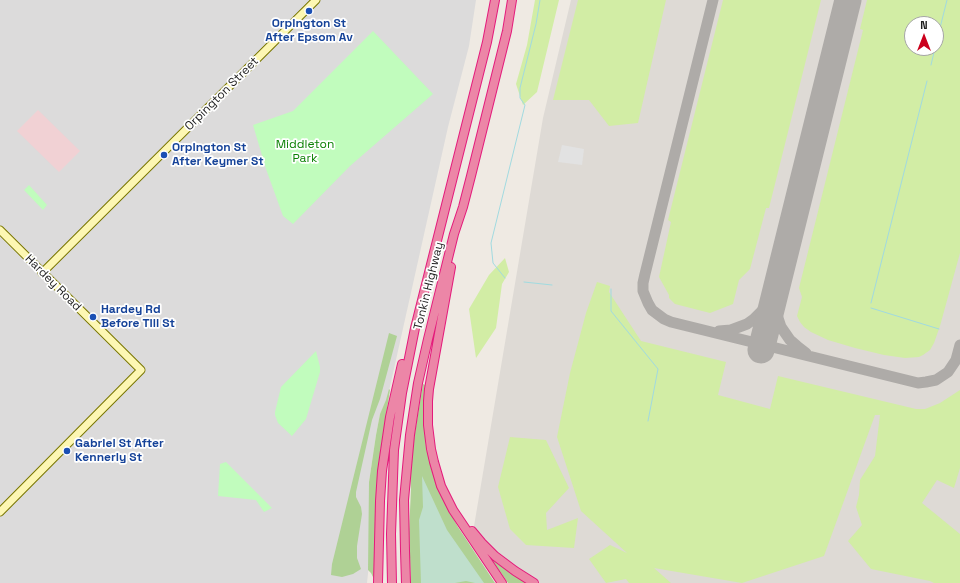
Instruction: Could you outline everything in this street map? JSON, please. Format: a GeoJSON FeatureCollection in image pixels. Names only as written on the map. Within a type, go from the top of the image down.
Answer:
{"type":"FeatureCollection","features":[{"type":"Feature","properties":{"kind":"highway","name":"Tonkin Highway"},"geometry":{"type":"LineString","coordinates":[[392,583],[390,534],[394,450],[401,399],[415,328],[487,42],[494,0]]}},
{"type":"Feature","properties":{"kind":"highway","name":"Tonkin Highway"},"geometry":{"type":"LineString","coordinates":[[406,583],[404,551],[404,500],[410,435],[418,383],[454,234],[463,207],[507,31],[512,0]]}},
{"type":"Feature","properties":{"kind":"highway"},"geometry":{"type":"LineString","coordinates":[[463,207],[435,354],[428,401],[428,425],[431,449],[441,486],[460,521],[502,583]]}},
{"type":"Feature","properties":{"kind":"highway"},"geometry":{"type":"LineString","coordinates":[[378,583],[380,501],[384,454],[390,417],[403,360],[415,328]]}},
{"type":"Feature","properties":{"kind":"highway"},"geometry":{"type":"LineString","coordinates":[[387,583],[387,516],[390,472],[394,450]]}},
{"type":"Feature","properties":{"kind":"highway"},"geometry":{"type":"LineString","coordinates":[[441,486],[464,520],[485,546],[495,556],[534,583]]}},
{"type":"Feature","properties":{"kind":"street","name":"Orpington Street"},"geometry":{"type":"LineString","coordinates":[[42,273],[316,0]]}},
{"type":"Feature","properties":{"kind":"street","name":"Hardey Road"},"geometry":{"type":"LineString","coordinates":[[0,230],[141,370],[0,512]]}},
{"type":"Feature","properties":{"kind":"shaded area"},"geometry":{"type":"Polygon","coordinates":[[[0,0],[476,0],[469,46],[448,127],[387,400],[380,414],[376,435],[369,482],[369,564],[367,583],[0,583],[0,0]]]}},
{"type":"Feature","properties":{"kind":"shaded area"},"geometry":{"type":"Polygon","coordinates":[[[571,0],[960,0],[960,583],[534,583],[526,578],[473,532],[543,118],[571,0]]]}},
{"type":"Feature","properties":{"kind":"shaded area"},"geometry":{"type":"Polygon","coordinates":[[[38,110],[80,151],[59,172],[17,131],[38,110]]]}},
{"type":"Feature","properties":{"kind":"shaded area"},"geometry":{"type":"Polygon","coordinates":[[[562,145],[584,149],[582,165],[558,162],[562,145]]]}},
{"type":"Feature","properties":{"kind":"green space"},"geometry":{"type":"Polygon","coordinates":[[[535,0],[559,0],[537,92],[523,105],[516,84],[527,45],[535,0]]]}},
{"type":"Feature","properties":{"kind":"green space"},"geometry":{"type":"Polygon","coordinates":[[[578,0],[666,0],[638,123],[609,126],[589,100],[553,100],[578,0]]]}},
{"type":"Feature","properties":{"kind":"green space"},"geometry":{"type":"Polygon","coordinates":[[[723,0],[821,0],[769,208],[766,208],[750,269],[739,280],[733,304],[710,313],[675,304],[669,298],[669,295],[659,277],[671,222],[668,220],[723,0]]]}},
{"type":"Feature","properties":{"kind":"green space"},"geometry":{"type":"Polygon","coordinates":[[[867,0],[960,0],[960,253],[934,343],[930,350],[919,357],[905,358],[884,355],[828,340],[804,327],[797,316],[802,297],[799,288],[863,30],[860,29],[867,0]]]}},
{"type":"Feature","properties":{"kind":"green space","name":"Middleton Park"},"geometry":{"type":"Polygon","coordinates":[[[373,31],[433,94],[350,166],[293,224],[283,216],[266,169],[253,125],[293,111],[373,31]]]}},
{"type":"Feature","properties":{"kind":"green space"},"geometry":{"type":"Polygon","coordinates":[[[29,185],[47,205],[43,210],[24,190],[29,185]]]}},
{"type":"Feature","properties":{"kind":"green space"},"geometry":{"type":"Polygon","coordinates":[[[505,258],[509,272],[502,284],[496,328],[476,358],[469,309],[489,275],[505,258]]]}},
{"type":"Feature","properties":{"kind":"green space"},"geometry":{"type":"Polygon","coordinates":[[[597,282],[610,286],[609,292],[641,341],[726,362],[718,395],[770,409],[778,376],[916,409],[925,409],[940,403],[960,390],[960,468],[954,488],[937,480],[922,503],[960,534],[960,583],[934,583],[871,569],[848,541],[862,525],[856,507],[859,495],[860,480],[875,456],[880,415],[875,415],[824,556],[742,583],[654,568],[671,583],[629,583],[626,579],[606,583],[589,559],[610,545],[627,553],[581,511],[557,437],[570,373],[586,313],[597,282]]]}},
{"type":"Feature","properties":{"kind":"green space"},"geometry":{"type":"Polygon","coordinates":[[[389,333],[397,336],[380,399],[372,420],[356,492],[356,497],[361,507],[362,514],[357,546],[357,558],[361,569],[353,574],[342,577],[331,575],[332,564],[389,333]]]}},
{"type":"Feature","properties":{"kind":"green space"},"geometry":{"type":"Polygon","coordinates":[[[316,351],[320,372],[306,419],[292,436],[278,423],[275,415],[281,387],[316,351]]]}},
{"type":"Feature","properties":{"kind":"green space"},"geometry":{"type":"Polygon","coordinates":[[[423,384],[425,385],[424,413],[426,448],[436,484],[458,527],[495,583],[411,583],[409,532],[411,489],[410,475],[413,445],[423,384]]]}},
{"type":"Feature","properties":{"kind":"green space"},"geometry":{"type":"Polygon","coordinates":[[[389,389],[379,460],[377,487],[376,583],[368,570],[369,482],[380,414],[389,389]]]}},
{"type":"Feature","properties":{"kind":"green space"},"geometry":{"type":"Polygon","coordinates":[[[510,437],[546,440],[569,488],[546,513],[547,530],[578,518],[574,548],[526,545],[510,529],[498,487],[510,437]]]}},
{"type":"Feature","properties":{"kind":"green space"},"geometry":{"type":"Polygon","coordinates":[[[226,462],[272,508],[264,512],[256,500],[218,496],[220,464],[226,462]]]}},
{"type":"Feature","properties":{"kind":"green space"},"geometry":{"type":"Polygon","coordinates":[[[422,476],[447,530],[484,583],[466,581],[455,583],[421,583],[419,520],[423,507],[422,476]]]}},
{"type":"Feature","properties":{"kind":"green space"},"geometry":{"type":"Polygon","coordinates":[[[494,558],[530,583],[508,583],[492,560],[494,558]]]}},
{"type":"Feature","properties":{"kind":"waterway"},"geometry":{"type":"LineString","coordinates":[[505,278],[493,263],[491,243],[525,105],[520,98],[520,88],[536,24],[540,0]]}},
{"type":"Feature","properties":{"kind":"waterway"},"geometry":{"type":"LineString","coordinates":[[943,16],[947,0]]}},
{"type":"Feature","properties":{"kind":"waterway"},"geometry":{"type":"LineString","coordinates":[[931,65],[933,56]]}},
{"type":"Feature","properties":{"kind":"waterway"},"geometry":{"type":"LineString","coordinates":[[871,303],[927,81]]}},
{"type":"Feature","properties":{"kind":"waterway"},"geometry":{"type":"LineString","coordinates":[[524,282],[552,285]]}},
{"type":"Feature","properties":{"kind":"waterway"},"geometry":{"type":"LineString","coordinates":[[611,289],[611,311],[658,369],[648,421]]}},
{"type":"Feature","properties":{"kind":"waterway"},"geometry":{"type":"LineString","coordinates":[[871,308],[939,329]]}},
{"type":"Feature","properties":{"kind":"taxiway"},"geometry":{"type":"LineString","coordinates":[[713,0],[643,283],[643,291],[652,310],[664,319],[671,322],[918,383],[936,380],[948,372],[956,360],[960,345]]}},
{"type":"Feature","properties":{"kind":"taxiway"},"geometry":{"type":"LineString","coordinates":[[776,287],[776,312],[781,327],[790,340],[806,353]]}},
{"type":"Feature","properties":{"kind":"taxiway"},"geometry":{"type":"LineString","coordinates":[[719,331],[731,330],[747,324],[754,319],[765,308],[774,291]]}},
{"type":"Feature","properties":{"kind":"runway"},"geometry":{"type":"LineString","coordinates":[[761,350],[848,0]]}},
{"type":"Feature","properties":{"kind":"place","name":"Orpington St After Epsom Av"},"geometry":{"type":"Point","coordinates":[309,11]}},
{"type":"Feature","properties":{"kind":"place","name":"Orpington St After Keymer St"},"geometry":{"type":"Point","coordinates":[164,155]}},
{"type":"Feature","properties":{"kind":"place","name":"Hardey Rd Before Till St"},"geometry":{"type":"Point","coordinates":[93,317]}},
{"type":"Feature","properties":{"kind":"place","name":"Gabriel St After Kennerly St"},"geometry":{"type":"Point","coordinates":[67,451]}}]}
